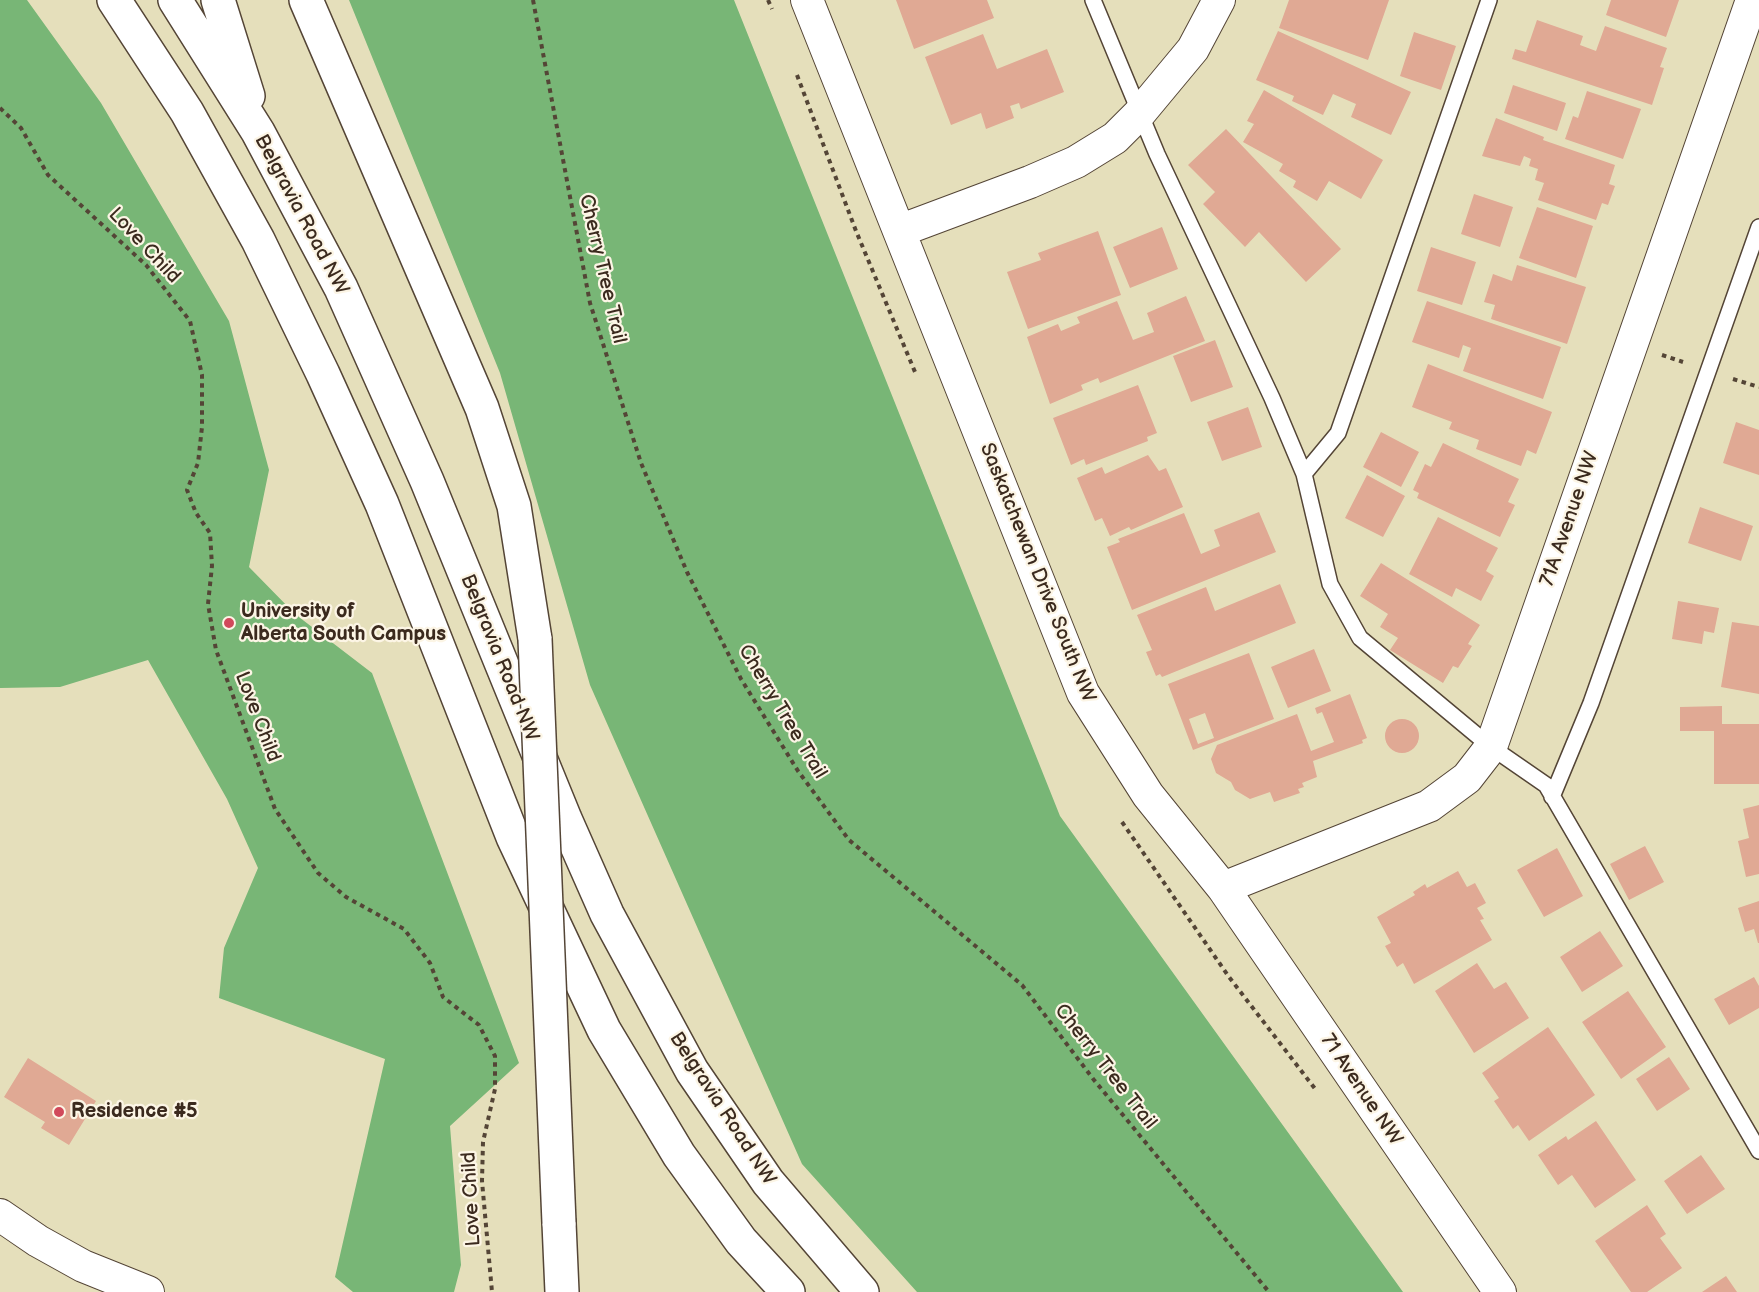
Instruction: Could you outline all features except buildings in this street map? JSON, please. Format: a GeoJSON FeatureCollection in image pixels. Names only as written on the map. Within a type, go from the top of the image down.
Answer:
{"type":"FeatureCollection","features":[{"type":"Feature","properties":{"kind":"main road"},"geometry":{"type":"LineString","coordinates":[[114,0],[187,112],[258,240],[323,374],[382,504],[513,837],[604,1030],[679,1155],[741,1241],[788,1292]]}},
{"type":"Feature","properties":{"kind":"main road","name":"Belgravia Road NW"},"geometry":{"type":"LineString","coordinates":[[175,0],[258,132],[341,288],[394,406],[607,914],[692,1071],[768,1182],[862,1292]]}},
{"type":"Feature","properties":{"kind":"main road"},"geometry":{"type":"LineString","coordinates":[[218,0],[258,132]]}},
{"type":"Feature","properties":{"kind":"main road"},"geometry":{"type":"LineString","coordinates":[[306,0],[478,398],[514,506],[535,639],[562,1292]]}},
{"type":"Feature","properties":{"kind":"street","name":"Saskatchewan Drive South NW"},"geometry":{"type":"LineString","coordinates":[[807,0],[1083,693],[1148,795],[1222,888]]}},
{"type":"Feature","properties":{"kind":"street"},"geometry":{"type":"LineString","coordinates":[[899,231],[1076,162],[1115,138],[1139,114],[1193,49],[1219,0]]}},
{"type":"Feature","properties":{"kind":"street","name":"71A Avenue NW"},"geometry":{"type":"LineString","coordinates":[[1222,888],[1429,806],[1467,778],[1491,747],[1752,0]]}},
{"type":"Feature","properties":{"kind":"street","name":"71 Avenue NW"},"geometry":{"type":"LineString","coordinates":[[1222,888],[1500,1292]]}},
{"type":"Feature","properties":{"kind":"street"},"geometry":{"type":"LineString","coordinates":[[0,1215],[38,1241],[83,1266],[148,1292]]}},
{"type":"Feature","properties":{"kind":"lane"},"geometry":{"type":"LineString","coordinates":[[1093,0],[1139,114],[1272,398],[1304,474],[1330,584],[1360,638],[1491,747],[1546,785],[1759,1151]]}},
{"type":"Feature","properties":{"kind":"lane"},"geometry":{"type":"LineString","coordinates":[[1304,474],[1338,433],[1489,0]]}},
{"type":"Feature","properties":{"kind":"lane"},"geometry":{"type":"LineString","coordinates":[[1552,797],[1591,703],[1759,227]]}},
{"type":"Feature","properties":{"kind":"path","name":"Cherry Tree Trail"},"geometry":{"type":"LineString","coordinates":[[533,0],[590,303],[641,463],[687,572],[741,679],[798,771],[849,840],[1022,985],[1094,1080],[1269,1292]]}},
{"type":"Feature","properties":{"kind":"path","name":"Love Child"},"geometry":{"type":"LineString","coordinates":[[0,108],[21,128],[48,175],[146,265],[190,321],[202,375],[202,427],[198,462],[187,490],[196,513],[210,533],[212,566],[208,604],[216,650],[275,809],[318,873],[346,897],[404,928],[430,963],[443,997],[479,1025],[495,1056],[495,1089],[483,1142],[482,1181],[492,1292]]}},
{"type":"Feature","properties":{"kind":"green space"},"geometry":{"type":"Polygon","coordinates":[[[0,0],[27,0],[101,103],[229,321],[269,470],[249,567],[295,614],[372,673],[519,1063],[450,1126],[461,1265],[454,1292],[353,1292],[335,1277],[385,1059],[219,998],[224,948],[258,868],[227,799],[148,660],[60,687],[0,688],[0,0]]]}},
{"type":"Feature","properties":{"kind":"green space"},"geometry":{"type":"Polygon","coordinates":[[[349,0],[734,0],[1060,816],[1403,1292],[917,1292],[802,1164],[590,685],[500,373],[349,0]]]}},
{"type":"Feature","properties":{"kind":"place","name":"University of Alberta South Campus"},"geometry":{"type":"Point","coordinates":[229,623]}},
{"type":"Feature","properties":{"kind":"place","name":"Residence #5"},"geometry":{"type":"Point","coordinates":[59,1112]}}]}
